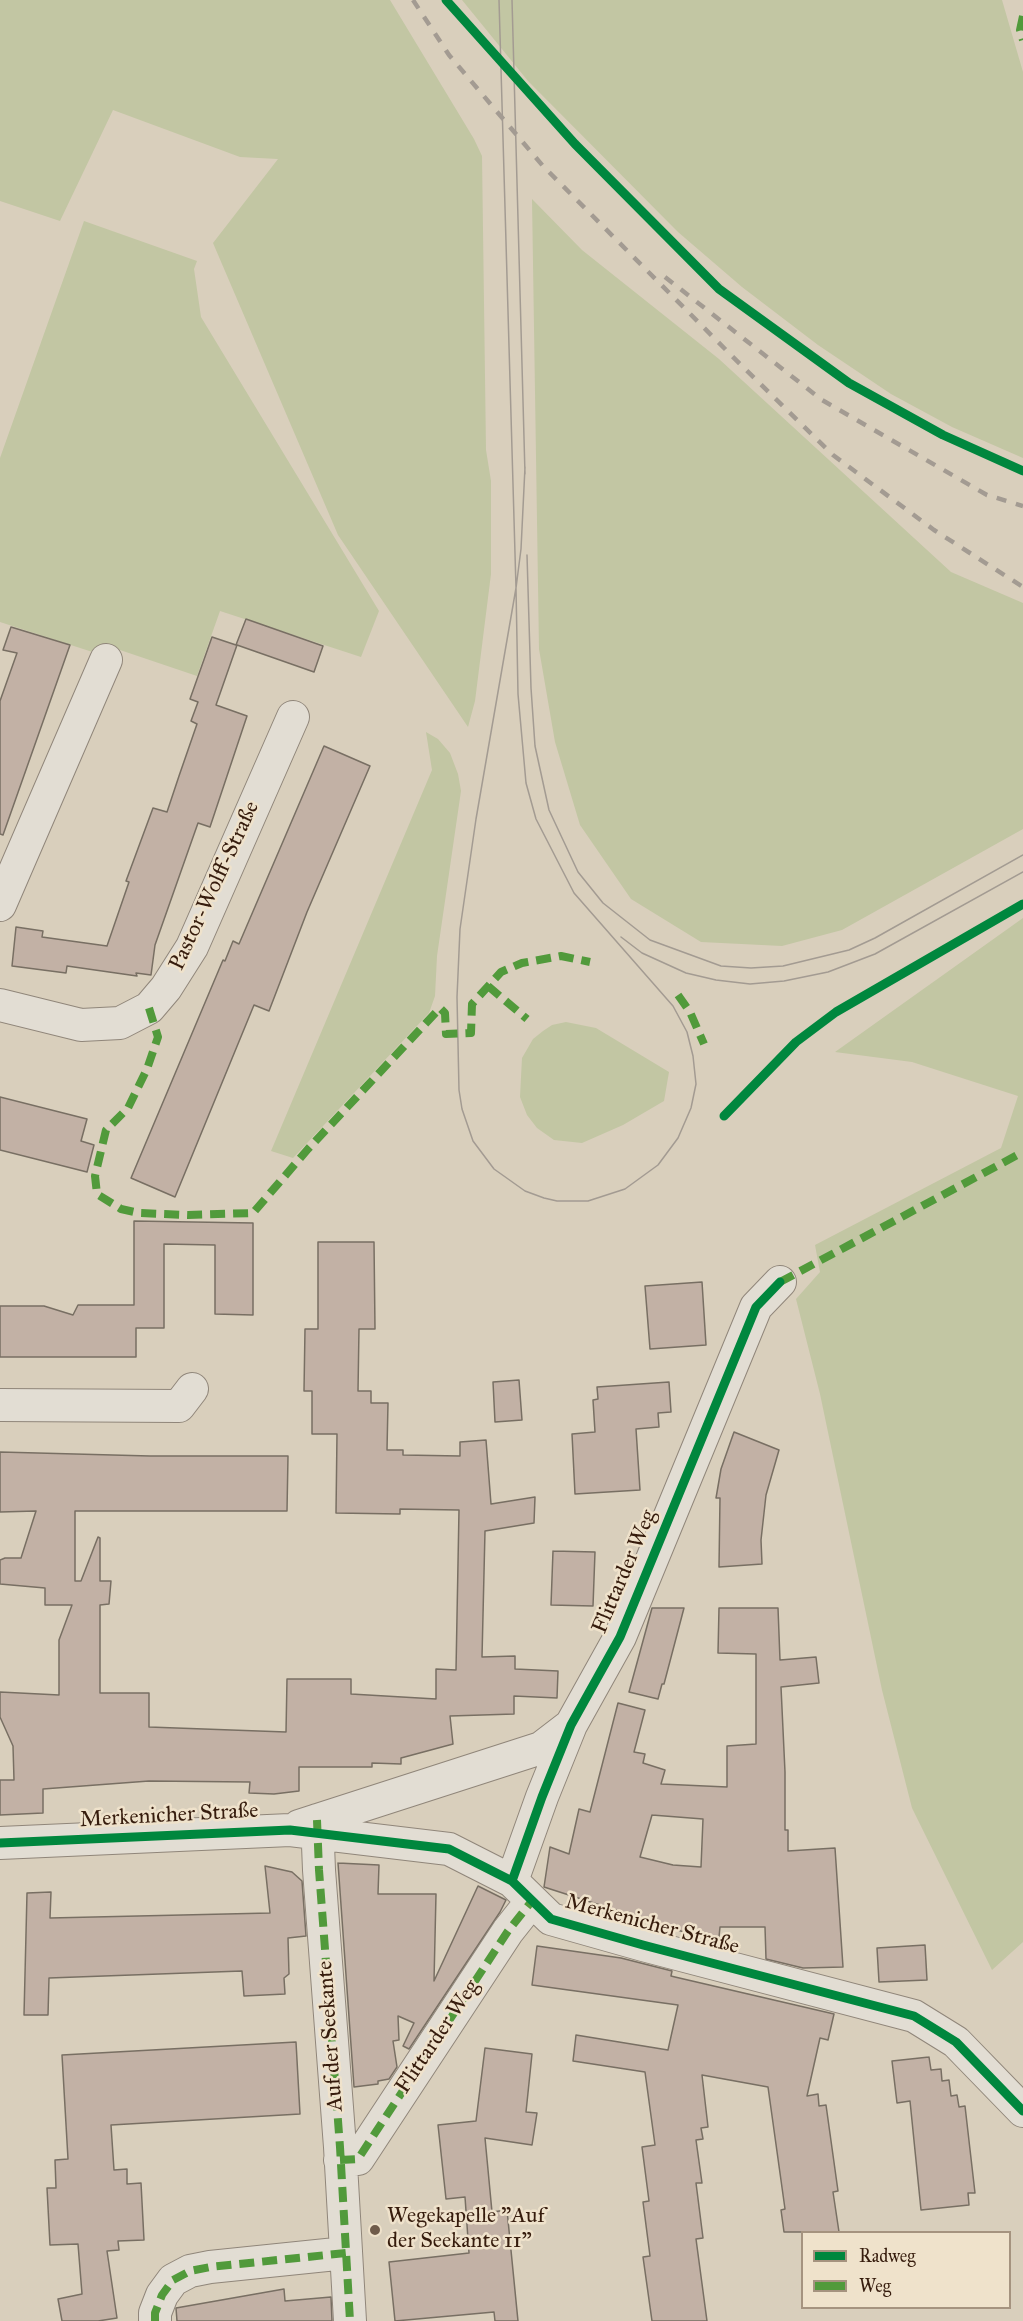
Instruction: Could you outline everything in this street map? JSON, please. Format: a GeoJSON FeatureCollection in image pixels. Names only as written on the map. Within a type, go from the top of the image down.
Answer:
{"type":"FeatureCollection","features":[{"type":"Feature","properties":{"kind":"street"},"geometry":{"type":"LineString","coordinates":[[0,905],[106,660]]}},
{"type":"Feature","properties":{"kind":"street","name":"Pastor-Wolff-Straße"},"geometry":{"type":"LineString","coordinates":[[0,1005],[81,1025],[120,1023],[149,1008],[166,988],[192,948],[293,717]]}},
{"type":"Feature","properties":{"kind":"street","name":"Flittarder Weg"},"geometry":{"type":"LineString","coordinates":[[340,2160],[358,2158],[508,1931],[521,1891],[515,1866],[571,1725],[620,1638],[756,1307],[780,1282]]}},
{"type":"Feature","properties":{"kind":"street"},"geometry":{"type":"LineString","coordinates":[[0,1405],[179,1406],[192,1389]]}},
{"type":"Feature","properties":{"kind":"street","name":"Merkenicher Straße"},"geometry":{"type":"LineString","coordinates":[[308,1827],[541,1748],[571,1725]]}},
{"type":"Feature","properties":{"kind":"street","name":"Merkenicher Straße"},"geometry":{"type":"LineString","coordinates":[[0,1843],[308,1827],[449,1849],[521,1891],[551,1918],[643,1945],[914,2016],[956,2042],[1023,2111]]}},
{"type":"Feature","properties":{"kind":"street","name":"Auf der Seekante"},"geometry":{"type":"LineString","coordinates":[[308,1827],[340,2160],[350,2321]]}},
{"type":"Feature","properties":{"kind":"street"},"geometry":{"type":"LineString","coordinates":[[155,2321],[155,2313],[162,2295],[173,2280],[190,2271],[210,2266],[346,2253]]}},
{"type":"Feature","properties":{"kind":"green space"},"geometry":{"type":"Polygon","coordinates":[[[0,0],[390,0],[482,156],[486,450],[491,481],[491,574],[475,701],[468,727],[338,535],[213,243],[278,159],[240,157],[113,110],[60,221],[0,201],[0,0]]]}},
{"type":"Feature","properties":{"kind":"green space"},"geometry":{"type":"Polygon","coordinates":[[[462,0],[1002,0],[1023,72],[1023,458],[952,427],[891,394],[818,345],[742,287],[678,232],[528,81],[462,0]]]}},
{"type":"Feature","properties":{"kind":"green space"},"geometry":{"type":"Polygon","coordinates":[[[532,199],[582,250],[719,359],[951,572],[1023,603],[1023,829],[842,930],[782,946],[701,942],[631,899],[580,825],[555,742],[539,649],[532,199]]]}},
{"type":"Feature","properties":{"kind":"green space"},"geometry":{"type":"Polygon","coordinates":[[[84,221],[197,261],[194,269],[201,317],[379,611],[361,657],[220,611],[197,676],[120,650],[114,659],[0,622],[0,458],[84,221]]]}},
{"type":"Feature","properties":{"kind":"green space"},"geometry":{"type":"Polygon","coordinates":[[[426,732],[438,739],[450,753],[458,774],[461,791],[437,956],[435,996],[429,1013],[293,1158],[271,1151],[432,770],[426,732]]]}},
{"type":"Feature","properties":{"kind":"green space"},"geometry":{"type":"Polygon","coordinates":[[[1023,918],[1023,1942],[992,1970],[912,1808],[882,1690],[820,1394],[796,1299],[820,1272],[815,1245],[1001,1148],[1018,1096],[912,1062],[835,1052],[1023,918]]]}},
{"type":"Feature","properties":{"kind":"green space"},"geometry":{"type":"Polygon","coordinates":[[[566,1022],[596,1028],[669,1072],[664,1101],[623,1125],[582,1143],[554,1140],[537,1128],[527,1115],[520,1097],[522,1058],[533,1039],[552,1025],[566,1022]]]}},
{"type":"Feature","properties":{"kind":"building"},"geometry":{"type":"Polygon","coordinates":[[[246,619],[323,646],[314,672],[237,645],[216,705],[247,716],[210,827],[198,823],[155,945],[151,975],[136,973],[137,976],[67,966],[66,973],[12,966],[16,927],[43,931],[42,937],[107,946],[129,882],[126,881],[153,808],[167,812],[197,724],[191,721],[198,702],[190,699],[212,637],[236,645],[246,619]]]}},
{"type":"Feature","properties":{"kind":"building"},"geometry":{"type":"Polygon","coordinates":[[[11,627],[70,645],[3,835],[0,834],[0,701],[17,653],[3,650],[11,627]]]}},
{"type":"Feature","properties":{"kind":"building"},"geometry":{"type":"Polygon","coordinates":[[[324,746],[370,766],[307,912],[269,1011],[254,1005],[175,1197],[131,1178],[223,960],[225,961],[233,941],[239,944],[324,746]]]}},
{"type":"Feature","properties":{"kind":"building"},"geometry":{"type":"Polygon","coordinates":[[[0,1097],[87,1119],[81,1141],[94,1145],[87,1172],[0,1150],[0,1097]]]}},
{"type":"Feature","properties":{"kind":"building"},"geometry":{"type":"Polygon","coordinates":[[[134,1221],[253,1223],[253,1315],[215,1314],[215,1245],[164,1244],[164,1328],[136,1328],[136,1357],[0,1357],[0,1306],[44,1306],[73,1315],[78,1305],[134,1305],[134,1221]]]}},
{"type":"Feature","properties":{"kind":"building"},"geometry":{"type":"Polygon","coordinates":[[[318,1242],[374,1242],[375,1329],[359,1329],[358,1391],[371,1391],[371,1403],[388,1403],[387,1450],[403,1450],[403,1455],[460,1456],[460,1442],[486,1440],[491,1504],[535,1497],[534,1523],[485,1531],[482,1657],[515,1656],[515,1669],[558,1671],[557,1698],[514,1696],[514,1714],[450,1716],[453,1744],[401,1758],[401,1764],[372,1763],[372,1767],[299,1767],[299,1791],[274,1794],[249,1793],[250,1782],[149,1781],[43,1789],[43,1813],[0,1815],[0,1780],[14,1780],[13,1746],[0,1717],[0,1692],[59,1695],[59,1640],[72,1605],[45,1605],[45,1588],[0,1584],[0,1560],[21,1558],[36,1511],[0,1512],[0,1452],[150,1456],[288,1456],[287,1511],[75,1511],[75,1581],[81,1581],[98,1537],[100,1538],[100,1581],[111,1581],[109,1604],[100,1605],[100,1693],[149,1693],[149,1727],[286,1732],[287,1679],[351,1679],[351,1694],[436,1699],[436,1669],[456,1670],[459,1510],[400,1509],[400,1514],[336,1513],[337,1434],[312,1434],[312,1391],[304,1391],[305,1329],[318,1329],[318,1242]]]}},
{"type":"Feature","properties":{"kind":"building"},"geometry":{"type":"Polygon","coordinates":[[[702,1282],[706,1345],[650,1349],[645,1286],[702,1282]]]}},
{"type":"Feature","properties":{"kind":"building"},"geometry":{"type":"Polygon","coordinates":[[[519,1380],[522,1420],[495,1422],[493,1382],[519,1380]]]}},
{"type":"Feature","properties":{"kind":"building"},"geometry":{"type":"Polygon","coordinates":[[[669,1382],[671,1412],[658,1413],[659,1427],[636,1429],[640,1490],[575,1494],[572,1434],[595,1432],[593,1400],[598,1399],[597,1387],[669,1382]]]}},
{"type":"Feature","properties":{"kind":"building"},"geometry":{"type":"Polygon","coordinates":[[[734,1432],[779,1450],[766,1495],[761,1540],[762,1564],[719,1567],[720,1498],[716,1498],[721,1469],[734,1432]]]}},
{"type":"Feature","properties":{"kind":"building"},"geometry":{"type":"Polygon","coordinates":[[[553,1551],[595,1552],[593,1606],[551,1605],[553,1551]]]}},
{"type":"Feature","properties":{"kind":"building"},"geometry":{"type":"Polygon","coordinates":[[[652,1608],[684,1608],[658,1699],[629,1692],[652,1608]]]}},
{"type":"Feature","properties":{"kind":"building"},"geometry":{"type":"Polygon","coordinates":[[[719,1608],[778,1608],[780,1660],[816,1657],[819,1683],[781,1687],[785,1830],[788,1830],[788,1851],[835,1848],[843,1967],[803,1968],[766,1959],[765,1927],[720,1927],[719,1937],[690,1934],[544,1887],[550,1847],[569,1854],[579,1809],[590,1812],[618,1703],[645,1710],[634,1752],[645,1754],[643,1763],[665,1770],[661,1784],[727,1787],[727,1746],[756,1744],[756,1654],[718,1653],[719,1608]],[[652,1815],[640,1857],[673,1865],[701,1867],[703,1819],[652,1815]]]}},
{"type":"Feature","properties":{"kind":"building"},"geometry":{"type":"Polygon","coordinates":[[[338,1863],[379,1865],[378,1894],[436,1894],[434,1981],[478,1886],[506,1900],[409,2049],[403,2046],[414,2023],[398,2016],[399,2040],[393,2041],[397,2067],[389,2079],[378,2081],[378,2084],[354,2087],[338,1863]]]}},
{"type":"Feature","properties":{"kind":"building"},"geometry":{"type":"Polygon","coordinates":[[[265,1866],[292,1872],[302,1881],[306,1936],[288,1938],[289,1974],[284,1978],[285,1994],[244,1996],[242,1971],[49,1978],[48,2015],[24,2015],[27,1893],[51,1892],[50,1918],[270,1913],[265,1866]]]}},
{"type":"Feature","properties":{"kind":"building"},"geometry":{"type":"Polygon","coordinates":[[[925,1945],[927,1980],[879,1982],[877,1948],[925,1945]]]}},
{"type":"Feature","properties":{"kind":"building"},"geometry":{"type":"Polygon","coordinates":[[[537,1946],[621,1958],[672,1971],[671,1976],[834,2014],[828,2040],[820,2038],[807,2096],[818,2094],[819,2106],[826,2105],[838,2191],[833,2192],[839,2231],[784,2232],[781,2210],[785,2209],[768,2087],[702,2075],[708,2127],[701,2128],[703,2139],[696,2140],[702,2183],[696,2183],[703,2238],[696,2239],[707,2321],[652,2321],[643,2257],[650,2256],[643,2202],[649,2201],[642,2147],[655,2145],[645,2072],[573,2061],[576,2035],[668,2050],[678,2005],[532,1985],[537,1946]]]}},
{"type":"Feature","properties":{"kind":"building"},"geometry":{"type":"Polygon","coordinates":[[[296,2042],[300,2114],[111,2125],[114,2170],[127,2169],[127,2184],[141,2183],[144,2240],[118,2241],[119,2250],[107,2251],[117,2318],[98,2321],[62,2321],[58,2299],[82,2294],[78,2244],[50,2245],[47,2188],[56,2188],[55,2160],[68,2159],[62,2055],[296,2042]]]}},
{"type":"Feature","properties":{"kind":"building"},"geometry":{"type":"Polygon","coordinates":[[[485,2048],[532,2054],[526,2112],[537,2113],[532,2145],[485,2138],[492,2212],[507,2210],[518,2321],[495,2321],[494,2312],[395,2321],[389,2262],[469,2253],[465,2197],[446,2199],[438,2125],[476,2121],[485,2048]]]}},
{"type":"Feature","properties":{"kind":"building"},"geometry":{"type":"Polygon","coordinates":[[[929,2057],[931,2070],[941,2069],[942,2081],[949,2080],[951,2096],[957,2095],[959,2107],[965,2106],[975,2193],[968,2193],[969,2205],[921,2210],[910,2101],[897,2103],[892,2061],[929,2057]]]}},
{"type":"Feature","properties":{"kind":"building"},"geometry":{"type":"Polygon","coordinates":[[[284,2289],[285,2301],[331,2297],[332,2321],[177,2321],[176,2308],[284,2289]]]}},
{"type":"Feature","properties":{"kind":"tram line"},"geometry":{"type":"LineString","coordinates":[[499,0],[516,588],[518,694],[526,783],[536,819],[574,893],[673,1006],[687,1032],[693,1056],[696,1084],[691,1108],[678,1138],[658,1165],[625,1189],[588,1201],[557,1201],[544,1198],[525,1191],[494,1169],[473,1141],[462,1109],[459,1090],[457,997],[460,929],[476,819],[516,588],[521,549],[525,467]]}},
{"type":"Feature","properties":{"kind":"tram line"},"geometry":{"type":"LineString","coordinates":[[512,0],[525,474]]}},
{"type":"Feature","properties":{"kind":"tram line"},"geometry":{"type":"LineString","coordinates":[[527,555],[535,746],[549,810],[578,872],[603,903],[650,940],[721,966],[751,968],[783,966],[849,950],[875,938],[1023,855]]}},
{"type":"Feature","properties":{"kind":"tram line"},"geometry":{"type":"LineString","coordinates":[[621,937],[642,953],[686,973],[716,980],[750,984],[784,981],[828,972],[875,954],[1023,872]]}},
{"type":"Feature","properties":{"kind":"railway"},"geometry":{"type":"LineString","coordinates":[[413,0],[449,55],[543,166],[833,455],[934,530],[1023,587]]}},
{"type":"Feature","properties":{"kind":"railway"},"geometry":{"type":"LineString","coordinates":[[665,277],[822,400],[987,495],[1023,506]]}},
{"type":"Feature","properties":{"kind":"marked path"},"geometry":{"type":"LineString","coordinates":[[1023,16],[1020,30],[1023,40]]}},
{"type":"Feature","properties":{"kind":"marked path"},"geometry":{"type":"LineString","coordinates":[[149,1008],[158,1037],[147,1069],[128,1108],[106,1130],[95,1176],[97,1194],[121,1209],[139,1213],[188,1215],[253,1213],[308,1149],[440,1008],[445,1013],[446,1034],[471,1033],[472,1004],[501,972],[522,963],[561,956],[590,962]]}},
{"type":"Feature","properties":{"kind":"marked path"},"geometry":{"type":"LineString","coordinates":[[488,986],[527,1019]]}},
{"type":"Feature","properties":{"kind":"marked path"},"geometry":{"type":"LineString","coordinates":[[678,995],[690,1012],[704,1044]]}},
{"type":"Feature","properties":{"kind":"marked path"},"geometry":{"type":"LineString","coordinates":[[780,1282],[1023,1152]]}},
{"type":"Feature","properties":{"kind":"marked path"},"geometry":{"type":"LineString","coordinates":[[317,1820],[350,2321]]}},
{"type":"Feature","properties":{"kind":"marked path"},"geometry":{"type":"LineString","coordinates":[[340,2160],[358,2159],[508,1931],[531,1902]]}},
{"type":"Feature","properties":{"kind":"marked path"},"geometry":{"type":"LineString","coordinates":[[155,2321],[155,2313],[162,2295],[173,2280],[190,2271],[346,2253]]}},
{"type":"Feature","properties":{"kind":"cycle path"},"geometry":{"type":"LineString","coordinates":[[446,0],[575,144],[719,289],[849,383],[943,435],[1023,471]]}},
{"type":"Feature","properties":{"kind":"cycle path"},"geometry":{"type":"LineString","coordinates":[[724,1116],[796,1042],[836,1012],[1023,904]]}},
{"type":"Feature","properties":{"kind":"cycle path"},"geometry":{"type":"LineString","coordinates":[[512,1881],[571,1725],[620,1637],[756,1307],[780,1282]]}},
{"type":"Feature","properties":{"kind":"cycle path"},"geometry":{"type":"LineString","coordinates":[[0,1843],[290,1830],[449,1849],[512,1881],[551,1919],[914,2016],[956,2042],[1023,2111]]}},
{"type":"Feature","properties":{"kind":"place","name":"Wegekapelle \"Auf der Seekante 11\""},"geometry":{"type":"Point","coordinates":[375,2230]}}]}
